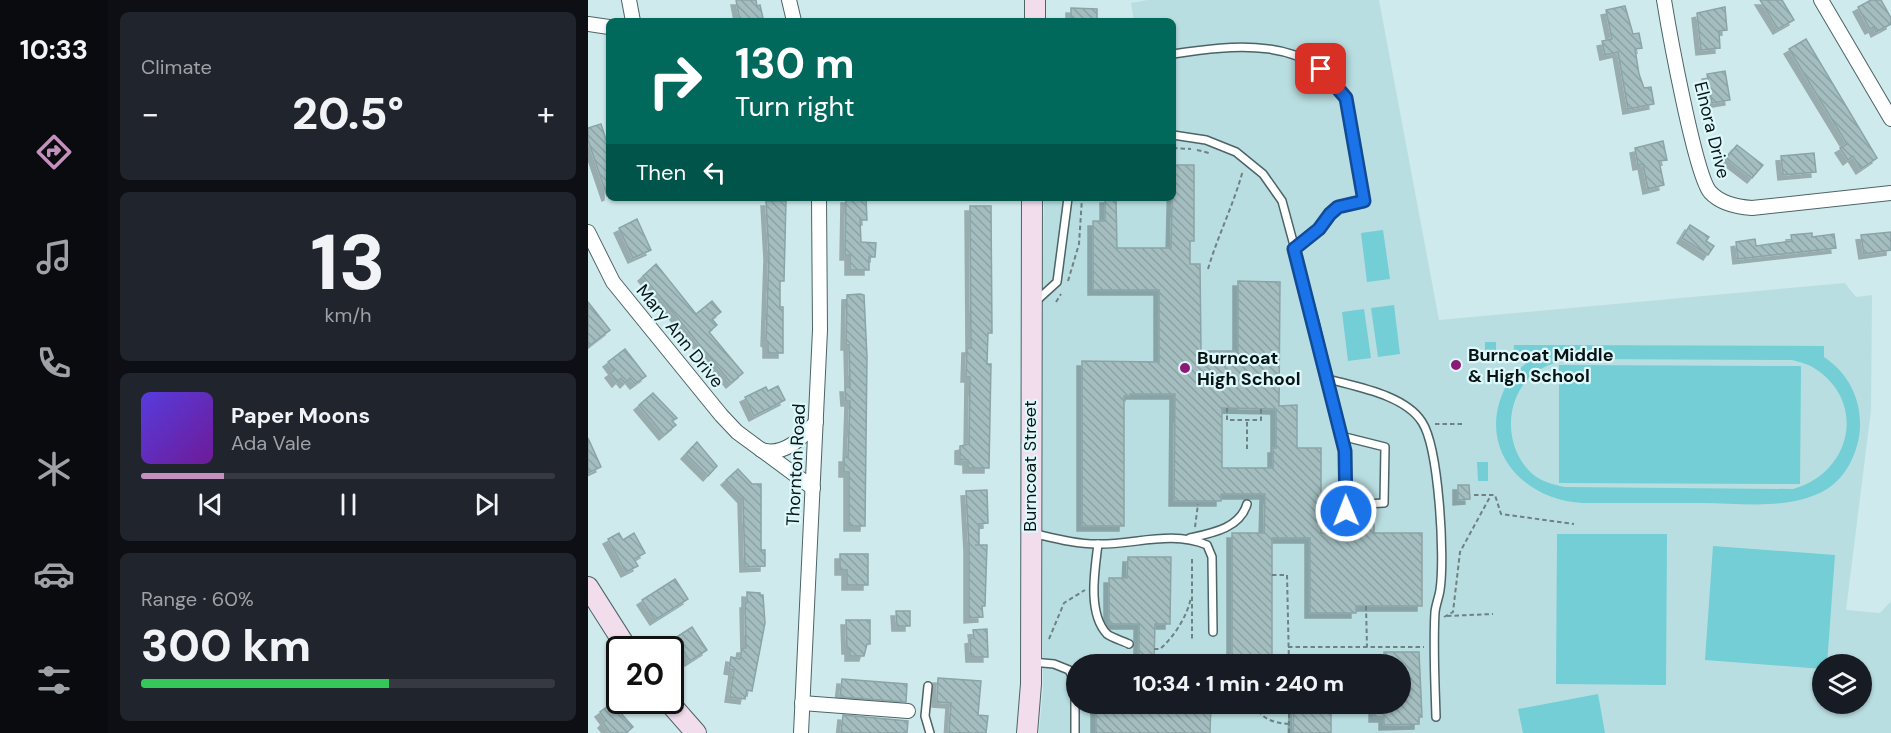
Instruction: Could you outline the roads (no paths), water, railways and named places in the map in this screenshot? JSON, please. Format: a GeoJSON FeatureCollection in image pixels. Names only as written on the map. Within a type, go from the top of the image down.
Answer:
{"type":"FeatureCollection","features":[{"type":"Feature","properties":{"kind":"main road"},"geometry":{"type":"LineString","coordinates":[[1035,0],[1035,18]]}},
{"type":"Feature","properties":{"kind":"main road","name":"Burncoat Street"},"geometry":{"type":"LineString","coordinates":[[1027,733],[1031,662],[1032,201]]}},
{"type":"Feature","properties":{"kind":"main road"},"geometry":{"type":"LineString","coordinates":[[588,587],[619,636]]}},
{"type":"Feature","properties":{"kind":"main road"},"geometry":{"type":"LineString","coordinates":[[679,714],[696,733]]}},
{"type":"Feature","properties":{"kind":"street"},"geometry":{"type":"LineString","coordinates":[[629,0],[632,18]]}},
{"type":"Feature","properties":{"kind":"street"},"geometry":{"type":"LineString","coordinates":[[789,0],[793,18]]}},
{"type":"Feature","properties":{"kind":"street","name":"Elnora Drive"},"geometry":{"type":"LineString","coordinates":[[1664,0],[1699,163],[1711,193],[1737,207],[1752,208],[1891,193]]}},
{"type":"Feature","properties":{"kind":"street"},"geometry":{"type":"LineString","coordinates":[[1821,0],[1891,119]]}},
{"type":"Feature","properties":{"kind":"street"},"geometry":{"type":"LineString","coordinates":[[588,24],[606,27]]}},
{"type":"Feature","properties":{"kind":"street","name":"Thornton Road"},"geometry":{"type":"LineString","coordinates":[[801,733],[820,330],[819,201]]}},
{"type":"Feature","properties":{"kind":"street","name":"Mary Ann Drive"},"geometry":{"type":"LineString","coordinates":[[588,232],[604,267],[631,305],[722,415],[737,432],[813,488]]}},
{"type":"Feature","properties":{"kind":"street"},"geometry":{"type":"LineString","coordinates":[[762,450],[776,450],[794,444],[804,437],[816,422]]}},
{"type":"Feature","properties":{"kind":"street"},"geometry":{"type":"LineString","coordinates":[[802,703],[908,711]]}},
{"type":"Feature","properties":{"kind":"lane"},"geometry":{"type":"LineString","coordinates":[[1176,54],[1214,48],[1267,49],[1294,53],[1321,69],[1346,98],[1364,201],[1338,207],[1319,229],[1294,249]]}},
{"type":"Feature","properties":{"kind":"lane"},"geometry":{"type":"LineString","coordinates":[[1176,135],[1206,140],[1236,152],[1263,174],[1282,201],[1328,379],[1341,436],[1345,451],[1346,508],[1384,503],[1385,447],[1341,436]]}},
{"type":"Feature","properties":{"kind":"lane"},"geometry":{"type":"LineString","coordinates":[[1030,305],[1057,282],[1068,201]]}},
{"type":"Feature","properties":{"kind":"lane"},"geometry":{"type":"LineString","coordinates":[[1328,379],[1397,402],[1417,417],[1426,431],[1432,450],[1440,512],[1441,589],[1435,618],[1436,717]]}},
{"type":"Feature","properties":{"kind":"lane"},"geometry":{"type":"LineString","coordinates":[[1030,532],[1067,541],[1098,544],[1190,538],[1216,532],[1237,521],[1243,515],[1246,504]]}},
{"type":"Feature","properties":{"kind":"lane"},"geometry":{"type":"LineString","coordinates":[[1190,538],[1207,545],[1212,557],[1213,632]]}},
{"type":"Feature","properties":{"kind":"lane"},"geometry":{"type":"LineString","coordinates":[[1098,544],[1094,588],[1096,610],[1107,634],[1129,644]]}},
{"type":"Feature","properties":{"kind":"lane"},"geometry":{"type":"LineString","coordinates":[[1031,662],[1054,664],[1069,670],[1075,683],[1075,733]]}},
{"type":"Feature","properties":{"kind":"lane"},"geometry":{"type":"LineString","coordinates":[[928,686],[925,716],[930,733]]}},
{"type":"Feature","properties":{"kind":"place","name":"Burncoat Middle & High School"},"geometry":{"type":"Point","coordinates":[1456,365]}},
{"type":"Feature","properties":{"kind":"place","name":"Burncoat High School"},"geometry":{"type":"Point","coordinates":[1185,368]}}]}
